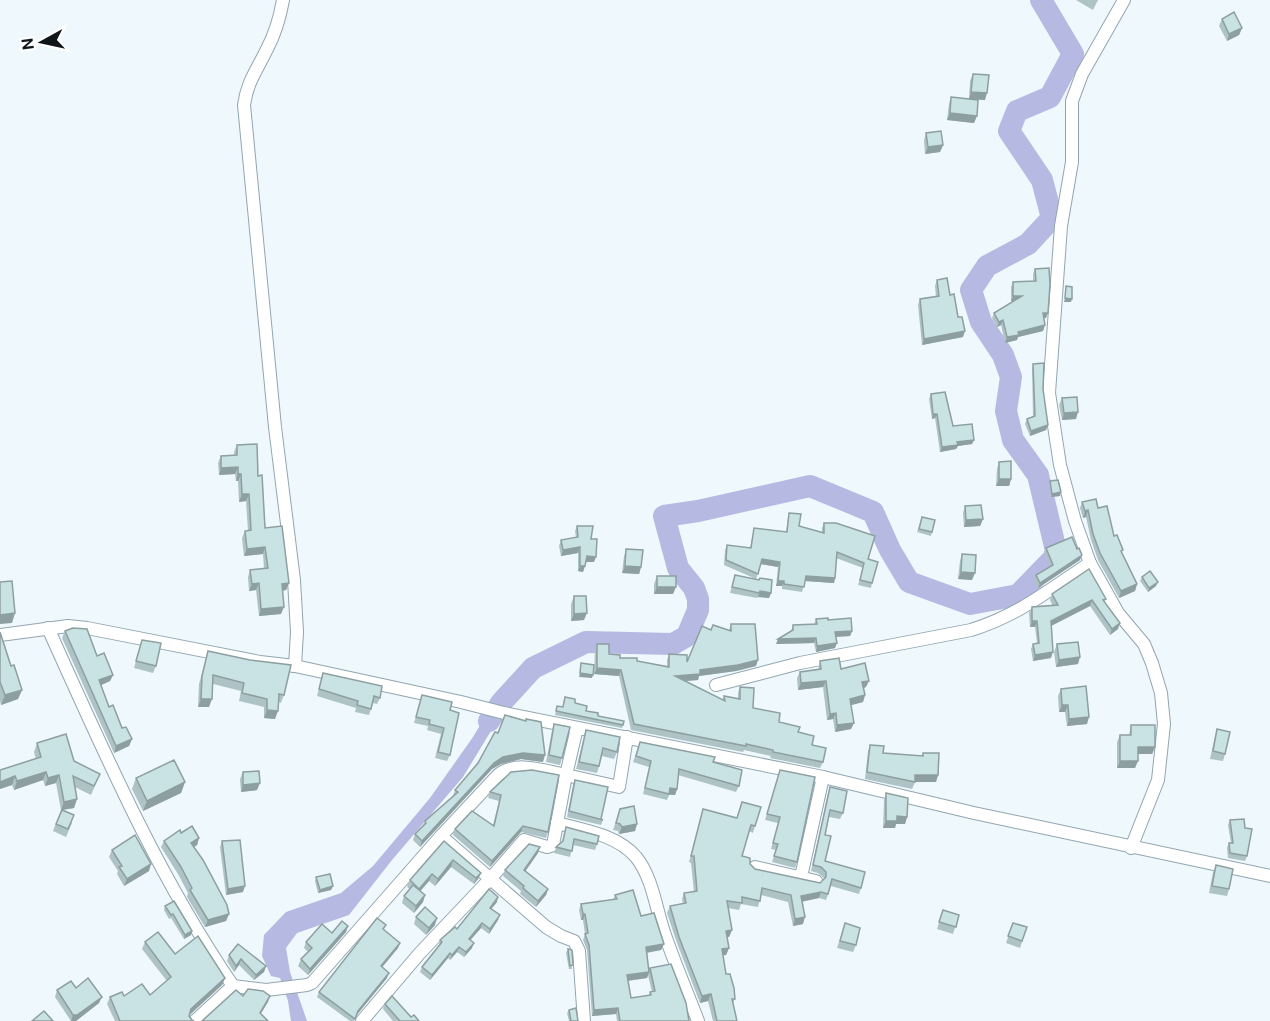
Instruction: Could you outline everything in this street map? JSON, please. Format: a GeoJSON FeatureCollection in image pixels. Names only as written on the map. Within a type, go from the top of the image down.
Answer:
{"type":"FeatureCollection","features":[{"type":"Feature","properties":{"kind":"street"},"geometry":{"type":"LineString","coordinates":[[283,0],[277,27],[249,81],[244,105],[275,427],[294,580],[296,666]]}},
{"type":"Feature","properties":{"kind":"street"},"geometry":{"type":"LineString","coordinates":[[1124,0],[1082,74],[1072,100],[1072,162],[1061,226],[1049,393],[1055,438],[1075,521],[1090,562],[1118,613],[1144,644],[1161,693],[1164,724],[1158,780],[1131,848]]}},
{"type":"Feature","properties":{"kind":"street"},"geometry":{"type":"LineString","coordinates":[[716,685],[800,663],[971,630],[996,622],[1029,605],[1090,562]]}},
{"type":"Feature","properties":{"kind":"street"},"geometry":{"type":"LineString","coordinates":[[0,635],[68,626],[260,662],[296,666],[504,713],[823,777],[1131,848],[1270,876]]}},
{"type":"Feature","properties":{"kind":"street"},"geometry":{"type":"LineString","coordinates":[[48,628],[92,726],[164,872],[207,948],[233,986],[266,990],[312,982],[441,836],[504,770],[517,767],[619,787],[627,736]]}},
{"type":"Feature","properties":{"kind":"street"},"geometry":{"type":"LineString","coordinates":[[362,1021],[419,954],[524,840],[547,846],[553,845],[577,728]]}},
{"type":"Feature","properties":{"kind":"street"},"geometry":{"type":"LineString","coordinates":[[801,877],[823,777]]}},
{"type":"Feature","properties":{"kind":"street"},"geometry":{"type":"LineString","coordinates":[[557,823],[603,835],[621,844],[636,858],[646,873],[664,934],[698,1021]]}},
{"type":"Feature","properties":{"kind":"street"},"geometry":{"type":"LineString","coordinates":[[441,836],[546,927],[574,941],[579,951],[584,1021]]}},
{"type":"Feature","properties":{"kind":"street"},"geometry":{"type":"LineString","coordinates":[[755,867],[816,881]]}},
{"type":"Feature","properties":{"kind":"street"},"geometry":{"type":"LineString","coordinates":[[195,1021],[233,986]]}},
{"type":"Feature","properties":{"kind":"water"},"geometry":{"type":"Polygon","coordinates":[[[499,694],[511,698],[463,777],[392,860],[349,915],[297,933],[286,948],[290,972],[307,1021],[291,1021],[288,1001],[280,978],[271,976],[262,956],[264,935],[286,912],[341,893],[373,866],[430,798],[473,737],[499,694]]]}},
{"type":"Feature","properties":{"kind":"building"},"geometry":{"type":"Polygon","coordinates":[[[1234,12],[1242,28],[1229,34],[1222,19],[1234,12]]]}},
{"type":"Feature","properties":{"kind":"building"},"geometry":{"type":"Polygon","coordinates":[[[973,74],[989,75],[987,93],[971,92],[973,74]]]}},
{"type":"Feature","properties":{"kind":"building"},"geometry":{"type":"Polygon","coordinates":[[[951,97],[978,100],[977,116],[950,113],[951,97]]]}},
{"type":"Feature","properties":{"kind":"building"},"geometry":{"type":"Polygon","coordinates":[[[941,131],[943,145],[928,147],[926,133],[941,131]]]}},
{"type":"Feature","properties":{"kind":"building"},"geometry":{"type":"Polygon","coordinates":[[[1049,268],[1048,313],[1043,313],[1045,325],[1007,337],[1003,320],[999,322],[994,313],[1022,296],[1013,296],[1013,282],[1036,281],[1035,269],[1049,268]]]}},
{"type":"Feature","properties":{"kind":"building"},"geometry":{"type":"Polygon","coordinates":[[[947,278],[950,295],[954,294],[958,317],[962,317],[965,331],[924,339],[920,299],[939,296],[937,280],[947,278]]]}},
{"type":"Feature","properties":{"kind":"building"},"geometry":{"type":"Polygon","coordinates":[[[1066,286],[1072,287],[1072,299],[1065,298],[1066,286]]]}},
{"type":"Feature","properties":{"kind":"building"},"geometry":{"type":"Polygon","coordinates":[[[1044,363],[1043,389],[1048,425],[1031,431],[1027,419],[1035,416],[1033,364],[1044,363]]]}},
{"type":"Feature","properties":{"kind":"building"},"geometry":{"type":"Polygon","coordinates":[[[945,392],[953,426],[972,424],[974,440],[942,447],[937,414],[933,414],[931,394],[945,392]]]}},
{"type":"Feature","properties":{"kind":"building"},"geometry":{"type":"Polygon","coordinates":[[[1077,397],[1078,412],[1064,413],[1062,398],[1077,397]]]}},
{"type":"Feature","properties":{"kind":"building"},"geometry":{"type":"Polygon","coordinates":[[[257,444],[258,476],[262,475],[265,528],[282,526],[289,583],[282,584],[284,607],[261,609],[259,583],[252,584],[250,570],[268,568],[265,547],[247,549],[245,531],[251,530],[249,494],[242,494],[241,474],[238,474],[238,467],[221,468],[221,456],[237,455],[237,445],[257,444]]]}},
{"type":"Feature","properties":{"kind":"building"},"geometry":{"type":"Polygon","coordinates":[[[1011,461],[1011,479],[999,479],[999,462],[1011,461]]]}},
{"type":"Feature","properties":{"kind":"building"},"geometry":{"type":"Polygon","coordinates":[[[1058,480],[1061,492],[1052,494],[1050,481],[1058,480]]]}},
{"type":"Feature","properties":{"kind":"building"},"geometry":{"type":"Polygon","coordinates":[[[1096,499],[1098,508],[1107,506],[1114,536],[1117,535],[1123,550],[1121,551],[1137,584],[1121,591],[1100,553],[1088,510],[1085,511],[1082,502],[1096,499]]]}},
{"type":"Feature","properties":{"kind":"building"},"geometry":{"type":"Polygon","coordinates":[[[981,505],[983,519],[966,520],[965,506],[981,505]]]}},
{"type":"Feature","properties":{"kind":"building"},"geometry":{"type":"Polygon","coordinates":[[[789,513],[801,514],[799,526],[824,533],[824,523],[836,523],[875,536],[868,559],[878,562],[872,583],[860,580],[864,563],[837,552],[835,578],[806,576],[804,587],[778,581],[780,562],[762,559],[758,574],[726,560],[727,545],[751,548],[754,528],[787,532],[789,513]]]}},
{"type":"Feature","properties":{"kind":"building"},"geometry":{"type":"Polygon","coordinates":[[[922,517],[935,520],[932,532],[919,529],[922,517]]]}},
{"type":"Feature","properties":{"kind":"building"},"geometry":{"type":"Polygon","coordinates":[[[577,526],[593,526],[591,539],[597,539],[596,557],[587,556],[585,566],[580,566],[580,547],[563,550],[561,540],[578,537],[577,526]]]}},
{"type":"Feature","properties":{"kind":"building"},"geometry":{"type":"Polygon","coordinates":[[[1072,537],[1082,555],[1040,583],[1036,575],[1053,565],[1046,548],[1072,537]]]}},
{"type":"Feature","properties":{"kind":"building"},"geometry":{"type":"Polygon","coordinates":[[[626,549],[643,550],[641,567],[625,566],[626,549]]]}},
{"type":"Feature","properties":{"kind":"building"},"geometry":{"type":"Polygon","coordinates":[[[962,554],[976,555],[975,573],[961,572],[962,554]]]}},
{"type":"Feature","properties":{"kind":"building"},"geometry":{"type":"Polygon","coordinates":[[[1089,569],[1106,599],[1103,600],[1120,623],[1112,629],[1092,600],[1051,621],[1053,652],[1035,655],[1033,644],[1039,643],[1037,621],[1032,621],[1032,607],[1058,605],[1052,594],[1089,569]]]}},
{"type":"Feature","properties":{"kind":"building"},"geometry":{"type":"Polygon","coordinates":[[[1150,571],[1158,582],[1149,588],[1142,577],[1150,571]]]}},
{"type":"Feature","properties":{"kind":"building"},"geometry":{"type":"Polygon","coordinates":[[[735,575],[772,580],[771,593],[760,591],[759,593],[732,587],[735,575]]]}},
{"type":"Feature","properties":{"kind":"building"},"geometry":{"type":"Polygon","coordinates":[[[657,576],[676,576],[676,587],[657,587],[657,576]]]}},
{"type":"Feature","properties":{"kind":"building"},"geometry":{"type":"Polygon","coordinates":[[[12,581],[15,613],[0,615],[0,582],[12,581]]]}},
{"type":"Feature","properties":{"kind":"building"},"geometry":{"type":"Polygon","coordinates":[[[574,596],[586,596],[587,613],[574,614],[574,596]]]}},
{"type":"Feature","properties":{"kind":"building"},"geometry":{"type":"Polygon","coordinates":[[[828,618],[828,620],[851,618],[852,631],[835,632],[837,643],[817,646],[816,638],[778,639],[793,630],[793,625],[817,624],[816,619],[828,618]]]}},
{"type":"Feature","properties":{"kind":"building"},"geometry":{"type":"Polygon","coordinates":[[[731,624],[755,624],[758,660],[700,670],[700,674],[675,676],[725,701],[724,696],[740,699],[740,687],[754,688],[753,708],[780,713],[779,722],[800,727],[798,732],[814,736],[812,745],[826,748],[823,762],[746,744],[746,746],[634,724],[621,670],[597,668],[597,644],[609,644],[609,654],[620,655],[620,658],[637,658],[637,661],[669,667],[669,654],[687,655],[687,662],[702,626],[711,630],[713,625],[731,631],[731,624]]]}},
{"type":"Feature","properties":{"kind":"building"},"geometry":{"type":"Polygon","coordinates":[[[73,628],[87,629],[97,656],[104,653],[113,675],[99,680],[109,707],[113,705],[122,728],[126,727],[132,739],[116,746],[65,631],[73,628]]]}},
{"type":"Feature","properties":{"kind":"building"},"geometry":{"type":"Polygon","coordinates":[[[0,632],[22,690],[5,695],[0,682],[0,632]]]}},
{"type":"Feature","properties":{"kind":"building"},"geometry":{"type":"Polygon","coordinates":[[[142,640],[161,643],[156,666],[136,661],[142,640]]]}},
{"type":"Feature","properties":{"kind":"building"},"geometry":{"type":"Polygon","coordinates":[[[1078,642],[1080,657],[1059,660],[1057,644],[1078,642]]]}},
{"type":"Feature","properties":{"kind":"building"},"geometry":{"type":"Polygon","coordinates":[[[208,651],[250,660],[291,665],[284,695],[279,694],[278,711],[267,710],[267,699],[242,693],[244,683],[213,675],[212,699],[201,699],[202,676],[208,651]]]}},
{"type":"Feature","properties":{"kind":"building"},"geometry":{"type":"Polygon","coordinates":[[[839,658],[841,669],[865,663],[869,681],[862,682],[865,695],[850,699],[854,723],[837,725],[836,713],[830,714],[826,681],[801,683],[800,672],[821,669],[820,661],[839,658]]]}},
{"type":"Feature","properties":{"kind":"building"},"geometry":{"type":"Polygon","coordinates":[[[581,663],[594,665],[593,675],[580,673],[581,663]]]}},
{"type":"Feature","properties":{"kind":"building"},"geometry":{"type":"Polygon","coordinates":[[[323,673],[382,686],[380,698],[374,696],[371,709],[357,705],[358,701],[319,689],[323,673]]]}},
{"type":"Feature","properties":{"kind":"building"},"geometry":{"type":"Polygon","coordinates":[[[1086,686],[1089,717],[1069,719],[1068,705],[1062,705],[1061,689],[1086,686]]]}},
{"type":"Feature","properties":{"kind":"building"},"geometry":{"type":"Polygon","coordinates":[[[422,695],[452,702],[450,710],[459,713],[450,755],[438,752],[444,728],[429,724],[430,720],[416,717],[422,695]]]}},
{"type":"Feature","properties":{"kind":"building"},"geometry":{"type":"Polygon","coordinates":[[[565,697],[575,699],[575,703],[587,706],[586,711],[598,713],[598,716],[624,721],[623,725],[556,711],[557,706],[563,707],[565,697]]]}},
{"type":"Feature","properties":{"kind":"building"},"geometry":{"type":"Polygon","coordinates":[[[505,715],[526,721],[526,719],[541,722],[545,755],[523,753],[503,757],[494,763],[422,841],[415,834],[426,823],[425,821],[458,792],[455,790],[478,763],[495,732],[498,733],[505,715]]]}},
{"type":"Feature","properties":{"kind":"building"},"geometry":{"type":"Polygon","coordinates":[[[554,724],[570,727],[562,758],[549,755],[554,724]]]}},
{"type":"Feature","properties":{"kind":"building"},"geometry":{"type":"Polygon","coordinates":[[[1131,725],[1155,725],[1155,747],[1138,747],[1138,761],[1120,761],[1120,735],[1131,735],[1131,725]]]}},
{"type":"Feature","properties":{"kind":"building"},"geometry":{"type":"Polygon","coordinates":[[[1217,729],[1230,732],[1225,754],[1213,751],[1217,729]]]}},
{"type":"Feature","properties":{"kind":"building"},"geometry":{"type":"Polygon","coordinates":[[[586,730],[620,737],[617,752],[603,748],[599,766],[579,762],[586,730]]]}},
{"type":"Feature","properties":{"kind":"building"},"geometry":{"type":"Polygon","coordinates":[[[66,734],[74,761],[100,774],[94,786],[73,776],[77,799],[64,802],[59,775],[48,778],[46,772],[17,781],[15,776],[0,782],[0,770],[41,757],[37,743],[66,734]]]}},
{"type":"Feature","properties":{"kind":"building"},"geometry":{"type":"Polygon","coordinates":[[[640,742],[715,757],[713,762],[742,770],[739,786],[679,769],[677,789],[670,788],[669,794],[645,788],[651,761],[636,756],[640,742]]]}},
{"type":"Feature","properties":{"kind":"building"},"geometry":{"type":"Polygon","coordinates":[[[870,745],[884,746],[883,753],[923,756],[923,753],[939,753],[938,775],[915,775],[915,782],[867,772],[870,745]]]}},
{"type":"Feature","properties":{"kind":"building"},"geometry":{"type":"Polygon","coordinates":[[[174,760],[185,782],[147,801],[136,778],[174,760]]]}},
{"type":"Feature","properties":{"kind":"building"},"geometry":{"type":"Polygon","coordinates":[[[532,770],[559,775],[548,832],[523,826],[492,861],[455,829],[472,811],[494,826],[501,795],[490,792],[511,772],[532,770]]]}},
{"type":"Feature","properties":{"kind":"building"},"geometry":{"type":"Polygon","coordinates":[[[780,770],[815,777],[797,862],[774,856],[778,844],[773,843],[780,817],[767,814],[780,770]]]}},
{"type":"Feature","properties":{"kind":"building"},"geometry":{"type":"Polygon","coordinates":[[[259,771],[260,783],[243,785],[243,772],[259,771]]]}},
{"type":"Feature","properties":{"kind":"building"},"geometry":{"type":"Polygon","coordinates":[[[575,780],[608,787],[601,819],[603,820],[569,811],[575,780]]]}},
{"type":"Feature","properties":{"kind":"building"},"geometry":{"type":"Polygon","coordinates":[[[830,787],[847,791],[843,813],[830,810],[825,835],[831,836],[825,861],[865,872],[861,888],[832,879],[828,894],[821,892],[801,896],[805,917],[795,919],[791,895],[762,888],[760,901],[742,897],[742,903],[727,901],[732,930],[726,931],[729,948],[722,949],[726,974],[730,974],[734,988],[735,999],[732,999],[737,1021],[717,1021],[711,994],[702,996],[679,937],[670,906],[686,903],[684,893],[697,891],[694,856],[691,856],[703,809],[737,818],[742,802],[761,807],[755,826],[751,825],[742,856],[750,858],[750,864],[755,869],[820,883],[826,877],[826,872],[821,867],[813,865],[830,787]]]}},
{"type":"Feature","properties":{"kind":"building"},"geometry":{"type":"Polygon","coordinates":[[[886,793],[908,798],[907,817],[897,816],[897,821],[886,821],[886,793]]]}},
{"type":"Feature","properties":{"kind":"building"},"geometry":{"type":"Polygon","coordinates":[[[634,806],[637,824],[622,827],[616,823],[620,809],[634,806]]]}},
{"type":"Feature","properties":{"kind":"building"},"geometry":{"type":"Polygon","coordinates":[[[62,810],[74,815],[68,829],[56,824],[62,810]]]}},
{"type":"Feature","properties":{"kind":"building"},"geometry":{"type":"Polygon","coordinates":[[[1244,819],[1245,828],[1252,829],[1247,856],[1230,853],[1229,843],[1233,843],[1230,820],[1244,819]]]}},
{"type":"Feature","properties":{"kind":"building"},"geometry":{"type":"Polygon","coordinates":[[[192,826],[199,838],[191,843],[203,860],[227,905],[229,914],[208,920],[190,890],[192,888],[181,867],[164,841],[180,830],[181,833],[192,826]]]}},
{"type":"Feature","properties":{"kind":"building"},"geometry":{"type":"Polygon","coordinates":[[[566,827],[599,836],[597,844],[574,839],[572,851],[556,847],[563,841],[566,827]]]}},
{"type":"Feature","properties":{"kind":"building"},"geometry":{"type":"Polygon","coordinates":[[[135,835],[151,864],[127,879],[112,850],[135,835]]]}},
{"type":"Feature","properties":{"kind":"building"},"geometry":{"type":"Polygon","coordinates":[[[240,840],[245,886],[228,889],[222,841],[240,840]]]}},
{"type":"Feature","properties":{"kind":"building"},"geometry":{"type":"Polygon","coordinates":[[[444,841],[481,873],[476,878],[453,860],[438,879],[432,874],[419,889],[410,880],[444,841]]]}},
{"type":"Feature","properties":{"kind":"building"},"geometry":{"type":"Polygon","coordinates":[[[529,844],[540,847],[524,870],[548,889],[538,901],[505,870],[529,844]]]}},
{"type":"Feature","properties":{"kind":"building"},"geometry":{"type":"Polygon","coordinates":[[[1216,865],[1233,869],[1229,889],[1212,886],[1216,865]]]}},
{"type":"Feature","properties":{"kind":"building"},"geometry":{"type":"Polygon","coordinates":[[[330,874],[333,886],[320,890],[316,877],[330,874]]]}},
{"type":"Feature","properties":{"kind":"building"},"geometry":{"type":"Polygon","coordinates":[[[413,885],[425,895],[416,906],[404,896],[413,885]]]}},
{"type":"Feature","properties":{"kind":"building"},"geometry":{"type":"Polygon","coordinates":[[[489,889],[498,897],[490,908],[500,915],[490,929],[482,923],[469,939],[474,943],[466,952],[459,947],[452,955],[450,953],[432,975],[422,967],[442,942],[440,940],[455,927],[457,929],[489,889]]]}},
{"type":"Feature","properties":{"kind":"building"},"geometry":{"type":"Polygon","coordinates":[[[633,890],[641,916],[654,913],[664,944],[646,947],[649,972],[627,975],[631,998],[651,995],[650,992],[655,991],[650,968],[671,964],[686,1003],[689,1021],[620,1021],[618,1008],[594,1010],[589,945],[585,934],[588,933],[581,904],[617,899],[615,895],[633,890]]]}},
{"type":"Feature","properties":{"kind":"building"},"geometry":{"type":"Polygon","coordinates":[[[174,901],[192,931],[185,935],[173,914],[171,915],[165,906],[174,901]]]}},
{"type":"Feature","properties":{"kind":"building"},"geometry":{"type":"Polygon","coordinates":[[[425,907],[437,918],[429,928],[416,917],[425,907]]]}},
{"type":"Feature","properties":{"kind":"building"},"geometry":{"type":"Polygon","coordinates":[[[943,910],[959,915],[956,927],[939,922],[943,910]]]}},
{"type":"Feature","properties":{"kind":"building"},"geometry":{"type":"Polygon","coordinates":[[[377,918],[386,925],[383,929],[400,943],[381,966],[389,973],[358,1011],[355,1019],[319,992],[377,918]]]}},
{"type":"Feature","properties":{"kind":"building"},"geometry":{"type":"Polygon","coordinates":[[[342,921],[348,926],[310,969],[301,959],[312,948],[306,942],[322,924],[332,933],[342,921]]]}},
{"type":"Feature","properties":{"kind":"building"},"geometry":{"type":"Polygon","coordinates":[[[845,923],[860,928],[856,945],[840,941],[845,923]]]}},
{"type":"Feature","properties":{"kind":"building"},"geometry":{"type":"Polygon","coordinates":[[[1013,923],[1027,927],[1022,941],[1008,936],[1013,923]]]}},
{"type":"Feature","properties":{"kind":"building"},"geometry":{"type":"Polygon","coordinates":[[[158,932],[175,954],[198,936],[225,978],[191,1009],[189,1016],[194,1021],[120,1021],[110,997],[122,992],[124,996],[142,984],[150,995],[171,977],[145,942],[158,932]]]}},
{"type":"Feature","properties":{"kind":"building"},"geometry":{"type":"Polygon","coordinates":[[[238,944],[266,966],[256,975],[241,959],[236,966],[229,955],[238,944]]]}},
{"type":"Feature","properties":{"kind":"building"},"geometry":{"type":"Polygon","coordinates":[[[568,949],[572,950],[573,965],[570,966],[568,949]]]}},
{"type":"Feature","properties":{"kind":"building"},"geometry":{"type":"Polygon","coordinates":[[[88,978],[102,997],[77,1015],[73,1015],[57,990],[71,981],[76,988],[88,978]]]}},
{"type":"Feature","properties":{"kind":"building"},"geometry":{"type":"Polygon","coordinates":[[[248,989],[263,991],[270,996],[260,1013],[268,1021],[202,1021],[236,990],[243,996],[248,989]]]}},
{"type":"Feature","properties":{"kind":"building"},"geometry":{"type":"Polygon","coordinates":[[[392,996],[411,1017],[414,1015],[419,1021],[400,1021],[385,1004],[392,996]]]}},
{"type":"Feature","properties":{"kind":"building"},"geometry":{"type":"Polygon","coordinates":[[[576,1008],[578,1021],[571,1021],[569,1010],[576,1008]]]}},
{"type":"Feature","properties":{"kind":"building"},"geometry":{"type":"Polygon","coordinates":[[[44,1011],[53,1021],[32,1021],[44,1011]]]}},
{"type":"Feature","properties":{"kind":"waterway"},"geometry":{"type":"LineString","coordinates":[[489,721],[501,703],[533,668],[586,642],[673,644],[687,636],[698,610],[698,599],[694,588],[678,568],[664,516],[698,511],[810,486],[873,512],[890,550],[909,582],[970,604],[1018,595],[1057,555],[1038,475],[1013,440],[1006,411],[1011,377],[1003,355],[981,322],[971,290],[987,266],[1028,244],[1052,218],[1042,180],[1009,131],[1017,111],[1050,97],[1073,54],[1041,0]]}}]}
